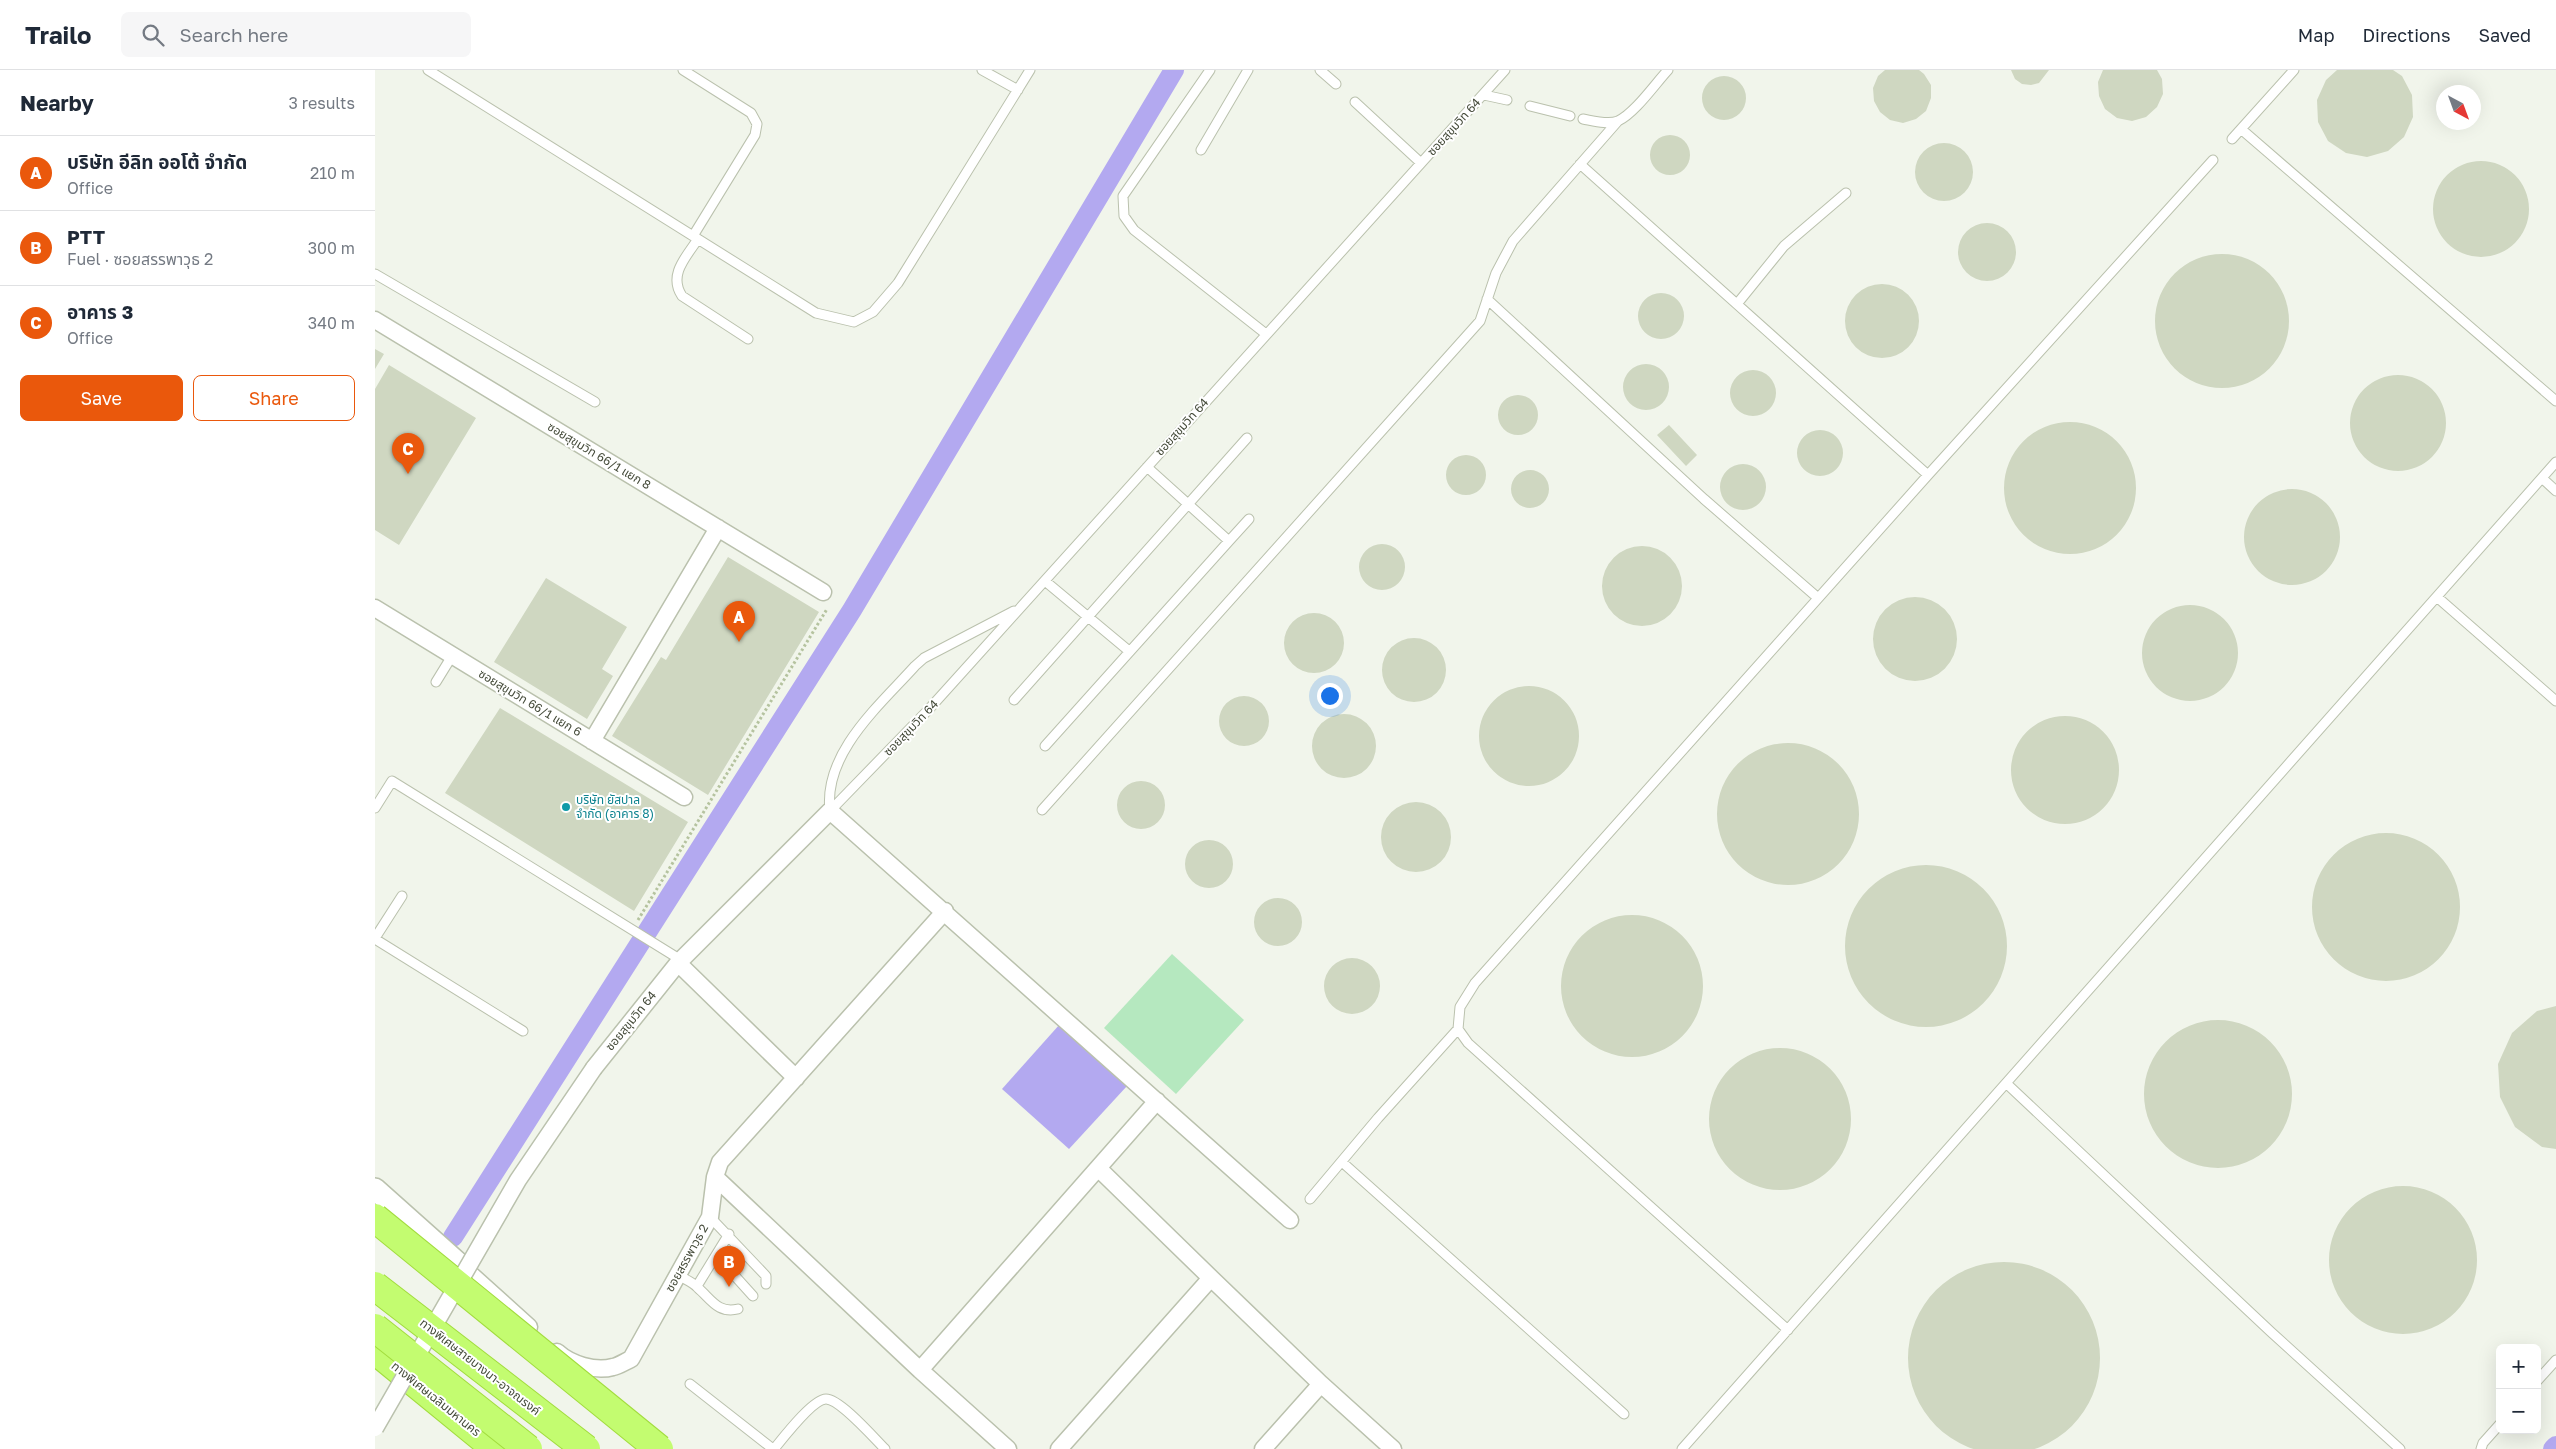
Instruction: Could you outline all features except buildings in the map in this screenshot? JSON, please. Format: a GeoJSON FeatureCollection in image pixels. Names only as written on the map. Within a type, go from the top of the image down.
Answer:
{"type":"FeatureCollection","features":[{"type":"Feature","properties":{"kind":"highway"},"geometry":{"type":"LineString","coordinates":[[375,1218],[659,1449]]}},
{"type":"Feature","properties":{"kind":"highway"},"geometry":{"type":"LineString","coordinates":[[375,1285],[575,1449]]}},
{"type":"Feature","properties":{"kind":"highway","name":"ทางพิเศษสายบางนา-อาจณรงค์"},"geometry":{"type":"LineString","coordinates":[[375,1285],[586,1449]]}},
{"type":"Feature","properties":{"kind":"highway"},"geometry":{"type":"LineString","coordinates":[[375,1328],[527,1449]]}},
{"type":"Feature","properties":{"kind":"highway","name":"ทางพิเศษเฉลิมมหานคร"},"geometry":{"type":"LineString","coordinates":[[375,1350],[496,1449]]}},
{"type":"Feature","properties":{"kind":"street","name":"ซอยสุขุมวิท 66/1 แยก 8"},"geometry":{"type":"LineString","coordinates":[[375,320],[823,592]]}},
{"type":"Feature","properties":{"kind":"street"},"geometry":{"type":"LineString","coordinates":[[592,741],[718,528]]}},
{"type":"Feature","properties":{"kind":"street","name":"ซอยสุขุมวิท 66/1 แยก 6"},"geometry":{"type":"LineString","coordinates":[[375,608],[684,797]]}},
{"type":"Feature","properties":{"kind":"street"},"geometry":{"type":"LineString","coordinates":[[830,811],[945,911],[1290,1220]]}},
{"type":"Feature","properties":{"kind":"street","name":"ซอยสุขุมวิท 64"},"geometry":{"type":"LineString","coordinates":[[375,1428],[518,1180],[594,1068],[679,962],[830,811]]}},
{"type":"Feature","properties":{"kind":"street","name":"ซอยสรรพาวุธ 2"},"geometry":{"type":"LineString","coordinates":[[375,1188],[567,1360],[593,1368],[613,1367],[631,1359],[710,1217],[715,1177],[720,1162],[945,911]]}},
{"type":"Feature","properties":{"kind":"street"},"geometry":{"type":"LineString","coordinates":[[679,962],[796,1078]]}},
{"type":"Feature","properties":{"kind":"street"},"geometry":{"type":"LineString","coordinates":[[920,1370],[1157,1101]]}},
{"type":"Feature","properties":{"kind":"street"},"geometry":{"type":"LineString","coordinates":[[1098,1168],[1321,1384],[1393,1449]]}},
{"type":"Feature","properties":{"kind":"street"},"geometry":{"type":"LineString","coordinates":[[715,1177],[920,1370],[1008,1449]]}},
{"type":"Feature","properties":{"kind":"street"},"geometry":{"type":"LineString","coordinates":[[1059,1449],[1211,1278]]}},
{"type":"Feature","properties":{"kind":"street"},"geometry":{"type":"LineString","coordinates":[[1263,1449],[1321,1384]]}},
{"type":"Feature","properties":{"kind":"lane"},"geometry":{"type":"LineString","coordinates":[[428,70],[816,313],[854,322],[873,312],[898,282],[1030,70]]}},
{"type":"Feature","properties":{"kind":"lane"},"geometry":{"type":"LineString","coordinates":[[683,70],[751,113],[757,124],[755,135],[677,270],[677,289],[682,296],[748,339]]}},
{"type":"Feature","properties":{"kind":"lane"},"geometry":{"type":"LineString","coordinates":[[982,70],[1017,90]]}},
{"type":"Feature","properties":{"kind":"lane"},"geometry":{"type":"LineString","coordinates":[[1209,70],[1123,196],[1124,216],[1134,230],[1266,334]]}},
{"type":"Feature","properties":{"kind":"lane"},"geometry":{"type":"LineString","coordinates":[[1201,150],[1248,70]]}},
{"type":"Feature","properties":{"kind":"lane"},"geometry":{"type":"LineString","coordinates":[[1320,70],[1336,84]]}},
{"type":"Feature","properties":{"kind":"lane","name":"ซอยสุขุมวิท 64"},"geometry":{"type":"LineString","coordinates":[[830,811],[930,708],[1505,70]]}},
{"type":"Feature","properties":{"kind":"lane"},"geometry":{"type":"LineString","coordinates":[[1041,810],[1480,321],[1496,273],[1513,241],[1617,121],[1629,113],[1668,70]]}},
{"type":"Feature","properties":{"kind":"lane"},"geometry":{"type":"LineString","coordinates":[[2232,139],[2293,70]]}},
{"type":"Feature","properties":{"kind":"lane"},"geometry":{"type":"LineString","coordinates":[[1483,94],[1507,100]]}},
{"type":"Feature","properties":{"kind":"lane"},"geometry":{"type":"LineString","coordinates":[[1355,102],[1421,163]]}},
{"type":"Feature","properties":{"kind":"lane"},"geometry":{"type":"LineString","coordinates":[[1530,106],[1570,116]]}},
{"type":"Feature","properties":{"kind":"lane"},"geometry":{"type":"LineString","coordinates":[[1583,119],[1605,123],[1617,121]]}},
{"type":"Feature","properties":{"kind":"lane"},"geometry":{"type":"LineString","coordinates":[[2241,129],[2556,401]]}},
{"type":"Feature","properties":{"kind":"lane"},"geometry":{"type":"LineString","coordinates":[[1310,1199],[1378,1118],[1458,1029],[1460,1007],[1475,983],[1928,475],[2213,160]]}},
{"type":"Feature","properties":{"kind":"lane"},"geometry":{"type":"LineString","coordinates":[[1580,164],[1928,475]]}},
{"type":"Feature","properties":{"kind":"lane"},"geometry":{"type":"LineString","coordinates":[[1737,304],[1784,246],[1846,193]]}},
{"type":"Feature","properties":{"kind":"lane"},"geometry":{"type":"LineString","coordinates":[[375,274],[595,402]]}},
{"type":"Feature","properties":{"kind":"lane"},"geometry":{"type":"LineString","coordinates":[[1487,299],[1704,499],[1818,598]]}},
{"type":"Feature","properties":{"kind":"lane"},"geometry":{"type":"LineString","coordinates":[[1014,700],[1089,618],[1247,438]]}},
{"type":"Feature","properties":{"kind":"lane"},"geometry":{"type":"LineString","coordinates":[[1682,1449],[2556,462]]}},
{"type":"Feature","properties":{"kind":"lane"},"geometry":{"type":"LineString","coordinates":[[1147,467],[1229,541]]}},
{"type":"Feature","properties":{"kind":"lane"},"geometry":{"type":"LineString","coordinates":[[2542,478],[2556,491]]}},
{"type":"Feature","properties":{"kind":"lane"},"geometry":{"type":"LineString","coordinates":[[1045,746],[1249,519]]}},
{"type":"Feature","properties":{"kind":"lane"},"geometry":{"type":"LineString","coordinates":[[1045,581],[1129,651]]}},
{"type":"Feature","properties":{"kind":"lane"},"geometry":{"type":"LineString","coordinates":[[2437,597],[2556,701]]}},
{"type":"Feature","properties":{"kind":"lane"},"geometry":{"type":"LineString","coordinates":[[830,811],[829,796],[841,756],[853,737],[915,666],[924,658],[1022,606]]}},
{"type":"Feature","properties":{"kind":"lane"},"geometry":{"type":"LineString","coordinates":[[436,682],[453,656]]}},
{"type":"Feature","properties":{"kind":"lane"},"geometry":{"type":"LineString","coordinates":[[375,808],[392,781],[635,930],[663,948],[679,962]]}},
{"type":"Feature","properties":{"kind":"lane"},"geometry":{"type":"LineString","coordinates":[[402,896],[375,938],[523,1031]]}},
{"type":"Feature","properties":{"kind":"lane"},"geometry":{"type":"LineString","coordinates":[[1458,1029],[1468,1043],[1788,1330]]}},
{"type":"Feature","properties":{"kind":"lane"},"geometry":{"type":"LineString","coordinates":[[2007,1084],[2271,1332],[2399,1449]]}},
{"type":"Feature","properties":{"kind":"lane"},"geometry":{"type":"LineString","coordinates":[[1342,1162],[1625,1414]]}},
{"type":"Feature","properties":{"kind":"lane"},"geometry":{"type":"LineString","coordinates":[[710,1217],[729,1234],[766,1276],[765,1284]]}},
{"type":"Feature","properties":{"kind":"lane"},"geometry":{"type":"LineString","coordinates":[[697,1286],[729,1234]]}},
{"type":"Feature","properties":{"kind":"lane"},"geometry":{"type":"LineString","coordinates":[[716,1255],[753,1296]]}},
{"type":"Feature","properties":{"kind":"lane"},"geometry":{"type":"LineString","coordinates":[[678,1275],[697,1286],[717,1308],[726,1310],[738,1308]]}},
{"type":"Feature","properties":{"kind":"lane"},"geometry":{"type":"LineString","coordinates":[[2541,1377],[2556,1360]]}},
{"type":"Feature","properties":{"kind":"lane"},"geometry":{"type":"LineString","coordinates":[[690,1384],[773,1449],[816,1402],[827,1399],[837,1403],[885,1449]]}},
{"type":"Feature","properties":{"kind":"lane"},"geometry":{"type":"LineString","coordinates":[[2481,1449],[2483,1443],[2496,1428]]}},
{"type":"Feature","properties":{"kind":"path"},"geometry":{"type":"LineString","coordinates":[[635,930],[833,598],[823,592]]}},
{"type":"Feature","properties":{"kind":"green space"},"geometry":{"type":"Polygon","coordinates":[[[1172,954],[1244,1020],[1176,1094],[1104,1028],[1172,954]]]}},
{"type":"Feature","properties":{"kind":"shaded area"},"geometry":{"type":"Polygon","coordinates":[[[1060,1024],[1127,1086],[1069,1149],[1002,1089],[1060,1024]]]}},
{"type":"Feature","properties":{"kind":"waterway"},"geometry":{"type":"LineString","coordinates":[[453,1237],[852,610],[1174,70]]}},
{"type":"Feature","properties":{"kind":"waterway"},"geometry":{"type":"LineString","coordinates":[[2553,1449],[2556,1446]]}},
{"type":"Feature","properties":{"kind":"place","name":"อาคาร 3"},"geometry":{"type":"Point","coordinates":[408,474]}},
{"type":"Feature","properties":{"kind":"place","name":"บริษัท อีลิท ออโต้ จำกัด"},"geometry":{"type":"Point","coordinates":[739,642]}},
{"type":"Feature","properties":{"kind":"place","name":"บริษัท ยัสปาล จำกัด (อาคาร 8)"},"geometry":{"type":"Point","coordinates":[566,807]}},
{"type":"Feature","properties":{"kind":"place","name":"PTT"},"geometry":{"type":"Point","coordinates":[729,1287]}}]}
